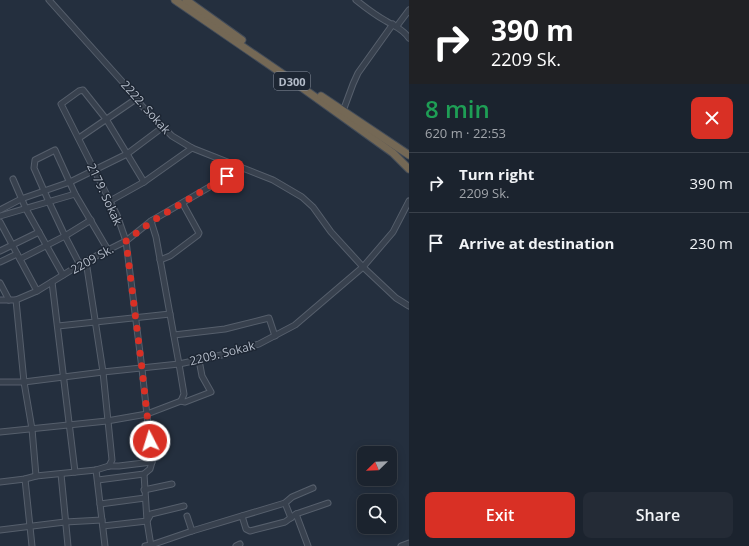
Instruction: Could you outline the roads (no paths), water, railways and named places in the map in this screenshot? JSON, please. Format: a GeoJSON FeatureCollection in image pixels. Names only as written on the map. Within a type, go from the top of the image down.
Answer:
{"type":"FeatureCollection","features":[{"type":"Feature","properties":{"kind":"highway","name":"D300"},"geometry":{"type":"LineString","coordinates":[[175,0],[393,153],[409,169]]}},
{"type":"Feature","properties":{"kind":"highway","name":"D300"},"geometry":{"type":"LineString","coordinates":[[186,0],[343,111],[409,155]]}},
{"type":"Feature","properties":{"kind":"street","name":"2222. Sokak"},"geometry":{"type":"LineString","coordinates":[[49,0],[136,99],[172,136],[192,148],[273,180],[302,197],[313,207],[331,232],[363,267],[396,298],[409,306]]}},
{"type":"Feature","properties":{"kind":"street"},"geometry":{"type":"LineString","coordinates":[[356,0],[387,22],[395,25],[409,38]]}},
{"type":"Feature","properties":{"kind":"street"},"geometry":{"type":"LineString","coordinates":[[343,111],[358,73],[395,25],[409,10]]}},
{"type":"Feature","properties":{"kind":"street","name":"2179. Sokak"},"geometry":{"type":"LineString","coordinates":[[106,119],[83,90],[79,91],[61,104],[117,214],[126,241],[152,462]]}},
{"type":"Feature","properties":{"kind":"street"},"geometry":{"type":"LineString","coordinates":[[79,138],[136,99]]}},
{"type":"Feature","properties":{"kind":"street"},"geometry":{"type":"LineString","coordinates":[[106,119],[144,182]]}},
{"type":"Feature","properties":{"kind":"street"},"geometry":{"type":"LineString","coordinates":[[0,210],[21,199],[70,182],[127,154],[163,127]]}},
{"type":"Feature","properties":{"kind":"street"},"geometry":{"type":"LineString","coordinates":[[110,201],[144,182],[192,148]]}},
{"type":"Feature","properties":{"kind":"street"},"geometry":{"type":"LineString","coordinates":[[80,265],[48,202],[34,168],[34,160],[55,150],[75,194],[108,250]]}},
{"type":"Feature","properties":{"kind":"street","name":"2209 Sk."},"geometry":{"type":"LineString","coordinates":[[0,300],[16,300],[37,291],[86,261],[126,241],[151,222],[240,167]]}},
{"type":"Feature","properties":{"kind":"street"},"geometry":{"type":"LineString","coordinates":[[13,179],[26,209],[63,275]]}},
{"type":"Feature","properties":{"kind":"street"},"geometry":{"type":"LineString","coordinates":[[0,216],[75,194]]}},
{"type":"Feature","properties":{"kind":"street","name":"2209. Sokak"},"geometry":{"type":"LineString","coordinates":[[0,382],[24,382],[179,364],[250,348],[295,325],[363,267],[393,232],[409,202]]}},
{"type":"Feature","properties":{"kind":"street"},"geometry":{"type":"LineString","coordinates":[[160,260],[170,256],[198,236],[199,233],[182,204]]}},
{"type":"Feature","properties":{"kind":"street"},"geometry":{"type":"LineString","coordinates":[[20,259],[65,236],[91,220]]}},
{"type":"Feature","properties":{"kind":"street"},"geometry":{"type":"LineString","coordinates":[[0,222],[37,291]]}},
{"type":"Feature","properties":{"kind":"street"},"geometry":{"type":"LineString","coordinates":[[151,222],[156,237],[179,364],[184,394],[181,401]]}},
{"type":"Feature","properties":{"kind":"street"},"geometry":{"type":"LineString","coordinates":[[0,251],[39,232]]}},
{"type":"Feature","properties":{"kind":"street"},"geometry":{"type":"LineString","coordinates":[[0,262],[17,254]]}},
{"type":"Feature","properties":{"kind":"street"},"geometry":{"type":"LineString","coordinates":[[86,261],[103,372],[112,460],[109,466]]}},
{"type":"Feature","properties":{"kind":"street"},"geometry":{"type":"LineString","coordinates":[[52,282],[75,472]]}},
{"type":"Feature","properties":{"kind":"street"},"geometry":{"type":"LineString","coordinates":[[0,283],[9,300]]}},
{"type":"Feature","properties":{"kind":"street"},"geometry":{"type":"LineString","coordinates":[[16,300],[24,382],[32,429],[36,476]]}},
{"type":"Feature","properties":{"kind":"street"},"geometry":{"type":"LineString","coordinates":[[58,326],[170,314]]}},
{"type":"Feature","properties":{"kind":"street"},"geometry":{"type":"LineString","coordinates":[[174,335],[225,329],[269,318],[275,336]]}},
{"type":"Feature","properties":{"kind":"street"},"geometry":{"type":"LineString","coordinates":[[0,432],[107,421],[147,414],[181,401],[185,402],[210,392],[202,376],[199,360]]}},
{"type":"Feature","properties":{"kind":"street"},"geometry":{"type":"LineString","coordinates":[[0,482],[36,476],[96,470],[109,466],[152,462],[150,469],[144,474],[98,480]]}},
{"type":"Feature","properties":{"kind":"street"},"geometry":{"type":"LineString","coordinates":[[96,470],[105,546]]}},
{"type":"Feature","properties":{"kind":"street"},"geometry":{"type":"LineString","coordinates":[[61,474],[68,546]]}},
{"type":"Feature","properties":{"kind":"street"},"geometry":{"type":"LineString","coordinates":[[144,474],[144,490],[151,546]]}},
{"type":"Feature","properties":{"kind":"street"},"geometry":{"type":"LineString","coordinates":[[25,479],[32,546]]}},
{"type":"Feature","properties":{"kind":"street"},"geometry":{"type":"LineString","coordinates":[[144,490],[172,484]]}},
{"type":"Feature","properties":{"kind":"street"},"geometry":{"type":"LineString","coordinates":[[145,546],[151,546],[192,531],[285,503],[292,497],[313,488]]}},
{"type":"Feature","properties":{"kind":"street"},"geometry":{"type":"LineString","coordinates":[[100,504],[145,498]]}},
{"type":"Feature","properties":{"kind":"street"},"geometry":{"type":"LineString","coordinates":[[285,503],[291,518]]}},
{"type":"Feature","properties":{"kind":"street"},"geometry":{"type":"LineString","coordinates":[[242,516],[246,529],[250,531],[285,522],[296,514],[328,503]]}},
{"type":"Feature","properties":{"kind":"street"},"geometry":{"type":"LineString","coordinates":[[103,526],[147,520],[151,514],[184,506]]}},
{"type":"Feature","properties":{"kind":"street"},"geometry":{"type":"LineString","coordinates":[[296,514],[308,546]]}},
{"type":"Feature","properties":{"kind":"street"},"geometry":{"type":"LineString","coordinates":[[187,516],[192,531]]}},
{"type":"Feature","properties":{"kind":"street"},"geometry":{"type":"LineString","coordinates":[[0,530],[65,522],[102,520]]}},
{"type":"Feature","properties":{"kind":"street"},"geometry":{"type":"LineString","coordinates":[[401,546],[409,543]]}}]}
